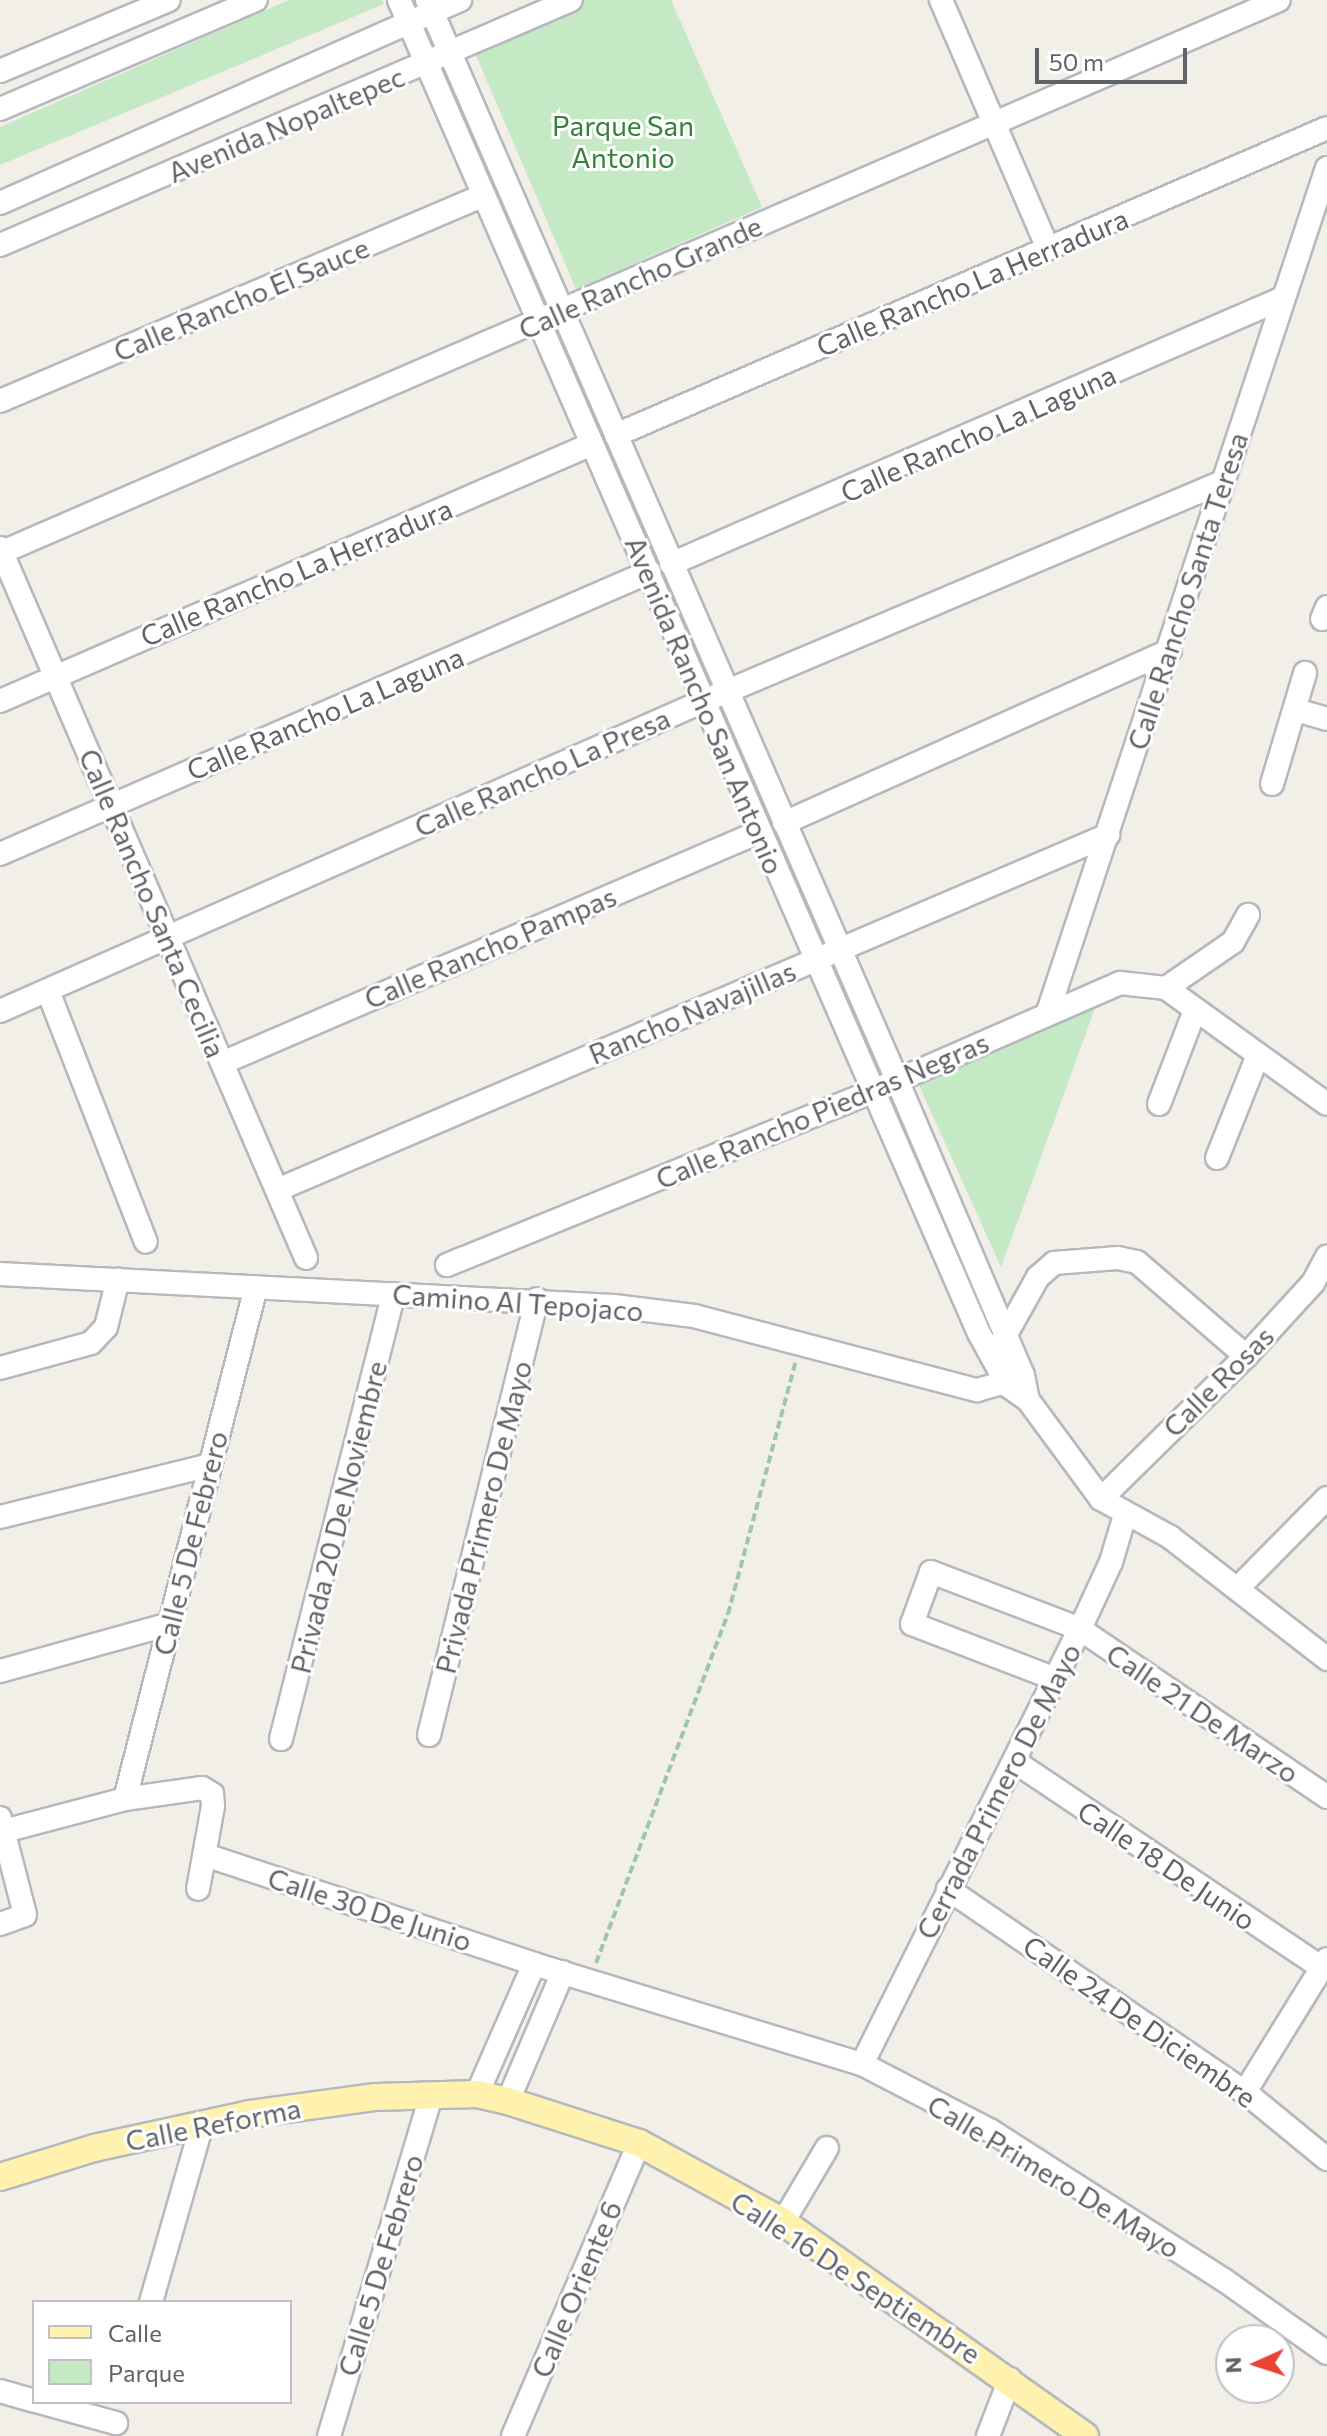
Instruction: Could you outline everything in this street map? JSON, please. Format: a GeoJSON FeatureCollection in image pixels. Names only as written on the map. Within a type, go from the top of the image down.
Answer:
{"type":"FeatureCollection","features":[{"type":"Feature","properties":{"kind":"main road","name":"Calle 16 De Septiembre"},"geometry":{"type":"LineString","coordinates":[[431,2095],[477,2094],[508,2101],[639,2143],[783,2222],[1010,2379],[1085,2436]]}},
{"type":"Feature","properties":{"kind":"main road","name":"Calle Reforma"},"geometry":{"type":"LineString","coordinates":[[0,2177],[94,2148],[202,2124],[376,2097],[431,2095]]}},
{"type":"Feature","properties":{"kind":"street"},"geometry":{"type":"LineString","coordinates":[[0,71],[169,0]]}},
{"type":"Feature","properties":{"kind":"street"},"geometry":{"type":"LineString","coordinates":[[0,109],[256,0]]}},
{"type":"Feature","properties":{"kind":"street","name":"Avenida Rancho San Antonio"},"geometry":{"type":"LineString","coordinates":[[399,0],[873,1091],[1016,1380],[1101,1499],[1125,1515],[1170,1537],[1239,1587],[1327,1659]]}},
{"type":"Feature","properties":{"kind":"street"},"geometry":{"type":"LineString","coordinates":[[0,203],[408,22],[430,6],[460,0]]}},
{"type":"Feature","properties":{"kind":"street","name":"Avenida Nopaltepec"},"geometry":{"type":"LineString","coordinates":[[0,245],[571,0]]}},
{"type":"Feature","properties":{"kind":"street"},"geometry":{"type":"LineString","coordinates":[[941,0],[1048,249]]}},
{"type":"Feature","properties":{"kind":"street","name":"Calle Rancho Grande"},"geometry":{"type":"LineString","coordinates":[[1,551],[562,312],[1279,0]]}},
{"type":"Feature","properties":{"kind":"street","name":"Avenida Rancho San Antonio"},"geometry":{"type":"LineString","coordinates":[[430,6],[897,1080],[999,1346]]}},
{"type":"Feature","properties":{"kind":"street","name":"Calle Rancho La Herradura"},"geometry":{"type":"LineString","coordinates":[[616,435],[1327,128]]}},
{"type":"Feature","properties":{"kind":"street","name":"Calle Rancho Santa Teresa"},"geometry":{"type":"LineString","coordinates":[[1047,1015],[1170,650],[1220,483],[1327,168]]}},
{"type":"Feature","properties":{"kind":"street","name":"Calle Rancho El Sauce"},"geometry":{"type":"LineString","coordinates":[[0,401],[482,196]]}},
{"type":"Feature","properties":{"kind":"street","name":"Calle Rancho La Laguna"},"geometry":{"type":"LineString","coordinates":[[671,564],[1283,298]]}},
{"type":"Feature","properties":{"kind":"street","name":"Calle Rancho La Herradura"},"geometry":{"type":"LineString","coordinates":[[0,701],[592,444]]}},
{"type":"Feature","properties":{"kind":"street","name":"Calle Rancho La Presa"},"geometry":{"type":"LineString","coordinates":[[0,1011],[704,701],[1220,483]]}},
{"type":"Feature","properties":{"kind":"street","name":"Calle Rancho Santa Cecilia"},"geometry":{"type":"LineString","coordinates":[[1,551],[306,1258]]}},
{"type":"Feature","properties":{"kind":"street","name":"Calle Rancho La Laguna"},"geometry":{"type":"LineString","coordinates":[[0,854],[649,572]]}},
{"type":"Feature","properties":{"kind":"street"},"geometry":{"type":"LineString","coordinates":[[784,823],[1170,650]]}},
{"type":"Feature","properties":{"kind":"street"},"geometry":{"type":"LineString","coordinates":[[1272,784],[1305,673]]}},
{"type":"Feature","properties":{"kind":"street"},"geometry":{"type":"LineString","coordinates":[[1296,710],[1327,719]]}},
{"type":"Feature","properties":{"kind":"street","name":"Calle Rancho Pampas"},"geometry":{"type":"LineString","coordinates":[[222,1063],[759,832]]}},
{"type":"Feature","properties":{"kind":"street","name":"Rancho Navajillas"},"geometry":{"type":"LineString","coordinates":[[277,1190],[1108,835]]}},
{"type":"Feature","properties":{"kind":"street"},"geometry":{"type":"LineString","coordinates":[[1248,915],[1233,942],[1166,988],[1327,1104]]}},
{"type":"Feature","properties":{"kind":"street","name":"Calle Rancho Piedras Negras"},"geometry":{"type":"LineString","coordinates":[[447,1265],[873,1091],[1120,983],[1166,988]]}},
{"type":"Feature","properties":{"kind":"street"},"geometry":{"type":"LineString","coordinates":[[48,991],[146,1242]]}},
{"type":"Feature","properties":{"kind":"street"},"geometry":{"type":"LineString","coordinates":[[1159,1104],[1195,1010]]}},
{"type":"Feature","properties":{"kind":"street"},"geometry":{"type":"LineString","coordinates":[[1217,1158],[1258,1055]]}},
{"type":"Feature","properties":{"kind":"street","name":"Calle Rosas"},"geometry":{"type":"LineString","coordinates":[[1101,1499],[1246,1356],[1313,1283],[1327,1257]]}},
{"type":"Feature","properties":{"kind":"street"},"geometry":{"type":"LineString","coordinates":[[999,1346],[1038,1277],[1054,1263],[1118,1258],[1137,1262],[1246,1356]]}},
{"type":"Feature","properties":{"kind":"street","name":"Camino Al Tepojaco"},"geometry":{"type":"LineString","coordinates":[[0,1274],[537,1299],[694,1316],[977,1390],[1016,1380]]}},
{"type":"Feature","properties":{"kind":"street"},"geometry":{"type":"LineString","coordinates":[[0,1368],[91,1343],[106,1327],[118,1279]]}},
{"type":"Feature","properties":{"kind":"street","name":"Calle 5 De Febrero"},"geometry":{"type":"LineString","coordinates":[[125,1799],[256,1287]]}},
{"type":"Feature","properties":{"kind":"street","name":"Privada 20 De Noviembre"},"geometry":{"type":"LineString","coordinates":[[281,1739],[394,1294]]}},
{"type":"Feature","properties":{"kind":"street","name":"Privada Primero De Mayo"},"geometry":{"type":"LineString","coordinates":[[429,1735],[537,1299]]}},
{"type":"Feature","properties":{"kind":"street"},"geometry":{"type":"LineString","coordinates":[[0,1517],[210,1465]]}},
{"type":"Feature","properties":{"kind":"street"},"geometry":{"type":"LineString","coordinates":[[1239,1587],[1327,1498]]}},
{"type":"Feature","properties":{"kind":"street","name":"Cerrada Primero De Mayo"},"geometry":{"type":"LineString","coordinates":[[862,2064],[1080,1629],[1111,1562],[1125,1515]]}},
{"type":"Feature","properties":{"kind":"street","name":"Calle 21 De Marzo"},"geometry":{"type":"LineString","coordinates":[[1053,1678],[912,1624],[931,1572],[1080,1629],[1327,1797]]}},
{"type":"Feature","properties":{"kind":"street"},"geometry":{"type":"LineString","coordinates":[[0,1671],[169,1624]]}},
{"type":"Feature","properties":{"kind":"street","name":"Calle 18 De Junio"},"geometry":{"type":"LineString","coordinates":[[1014,1761],[1324,1964]]}},
{"type":"Feature","properties":{"kind":"street"},"geometry":{"type":"LineString","coordinates":[[0,1924],[25,1915],[2,1825],[125,1799],[202,1788],[212,1794],[198,1889]]}},
{"type":"Feature","properties":{"kind":"street","name":"Calle 30 De Junio"},"geometry":{"type":"LineString","coordinates":[[205,1855],[534,1964]]}},
{"type":"Feature","properties":{"kind":"street","name":"Calle 24 De Diciembre"},"geometry":{"type":"LineString","coordinates":[[948,1889],[1245,2092],[1327,2159]]}},
{"type":"Feature","properties":{"kind":"street"},"geometry":{"type":"LineString","coordinates":[[477,2094],[534,1964]]}},
{"type":"Feature","properties":{"kind":"street","name":"Calle Primero De Mayo"},"geometry":{"type":"LineString","coordinates":[[534,1964],[862,2064],[991,2131],[1224,2280],[1327,2353]]}},
{"type":"Feature","properties":{"kind":"street"},"geometry":{"type":"LineString","coordinates":[[1245,2092],[1324,1964]]}},
{"type":"Feature","properties":{"kind":"street"},"geometry":{"type":"LineString","coordinates":[[508,2101],[563,1972]]}},
{"type":"Feature","properties":{"kind":"street","name":"Calle 5 De Febrero"},"geometry":{"type":"LineString","coordinates":[[329,2436],[431,2095]]}},
{"type":"Feature","properties":{"kind":"street"},"geometry":{"type":"LineString","coordinates":[[152,2300],[202,2124]]}},
{"type":"Feature","properties":{"kind":"street","name":"Calle Oriente 6"},"geometry":{"type":"LineString","coordinates":[[513,2436],[639,2143]]}},
{"type":"Feature","properties":{"kind":"street"},"geometry":{"type":"LineString","coordinates":[[783,2222],[827,2148]]}},
{"type":"Feature","properties":{"kind":"street"},"geometry":{"type":"LineString","coordinates":[[988,2436],[1010,2379]]}},
{"type":"Feature","properties":{"kind":"street"},"geometry":{"type":"LineString","coordinates":[[0,2391],[32,2400]]}},
{"type":"Feature","properties":{"kind":"street"},"geometry":{"type":"LineString","coordinates":[[49,2404],[116,2420]]}},
{"type":"Feature","properties":{"kind":"path"},"geometry":{"type":"LineString","coordinates":[[588,1980],[728,1614],[801,1344]]}},
{"type":"Feature","properties":{"kind":"green space"},"geometry":{"type":"Polygon","coordinates":[[[289,0],[382,0],[384,4],[0,165],[0,127],[289,0]]]}},
{"type":"Feature","properties":{"kind":"green space","name":"Parque San Antonio"},"geometry":{"type":"Polygon","coordinates":[[[581,0],[671,0],[762,207],[576,289],[472,46],[581,0]]]}},
{"type":"Feature","properties":{"kind":"green space"},"geometry":{"type":"Polygon","coordinates":[[[1095,1008],[1001,1267],[918,1083],[1095,1008]]]}}]}
